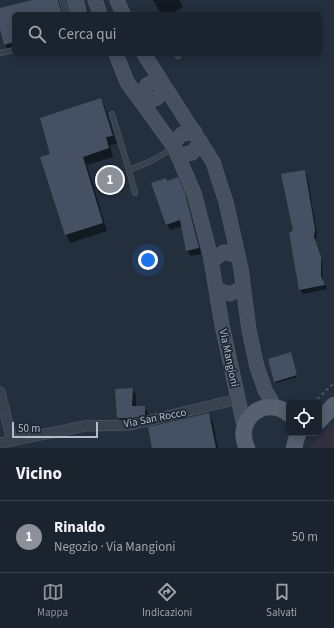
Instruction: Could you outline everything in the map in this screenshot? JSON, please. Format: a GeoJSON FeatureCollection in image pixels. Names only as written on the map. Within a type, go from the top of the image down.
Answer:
{"type":"FeatureCollection","features":[{"type":"Feature","properties":{"kind":"main road"},"geometry":{"type":"LineString","coordinates":[[322,404],[334,394]]}},
{"type":"Feature","properties":{"kind":"main road"},"geometry":{"type":"LineString","coordinates":[[322,418],[334,405]]}},
{"type":"Feature","properties":{"kind":"main road"},"geometry":{"type":"LineString","coordinates":[[246,448],[243,440],[244,426],[252,413],[267,406],[284,411]]}},
{"type":"Feature","properties":{"kind":"street"},"geometry":{"type":"LineString","coordinates":[[95,0],[99,12]]}},
{"type":"Feature","properties":{"kind":"street"},"geometry":{"type":"LineString","coordinates":[[117,0],[122,12]]}},
{"type":"Feature","properties":{"kind":"street","name":"Via Mangioni"},"geometry":{"type":"LineString","coordinates":[[117,56],[128,82],[175,149],[194,193],[211,261],[244,426]]}},
{"type":"Feature","properties":{"kind":"street"},"geometry":{"type":"LineString","coordinates":[[145,56],[213,162],[226,202],[238,256],[249,330],[257,366],[265,390],[284,411]]}},
{"type":"Feature","properties":{"kind":"street"},"geometry":{"type":"LineString","coordinates":[[141,101],[158,98],[163,84]]}},
{"type":"Feature","properties":{"kind":"street"},"geometry":{"type":"LineString","coordinates":[[182,134],[198,137],[192,153],[175,149],[182,134]]}},
{"type":"Feature","properties":{"kind":"street"},"geometry":{"type":"LineString","coordinates":[[211,261],[224,252],[238,256]]}},
{"type":"Feature","properties":{"kind":"street"},"geometry":{"type":"LineString","coordinates":[[216,289],[230,294],[243,287]]}},
{"type":"Feature","properties":{"kind":"street"},"geometry":{"type":"LineString","coordinates":[[0,392],[12,441]]}},
{"type":"Feature","properties":{"kind":"street","name":"Via San Rocco"},"geometry":{"type":"LineString","coordinates":[[0,443],[85,426],[130,425],[238,399]]}},
{"type":"Feature","properties":{"kind":"lane"},"geometry":{"type":"LineString","coordinates":[[62,0],[65,12]]}},
{"type":"Feature","properties":{"kind":"lane"},"geometry":{"type":"LineString","coordinates":[[0,53],[12,50]]}},
{"type":"Feature","properties":{"kind":"lane"},"geometry":{"type":"LineString","coordinates":[[112,114],[135,193]]}},
{"type":"Feature","properties":{"kind":"lane"},"geometry":{"type":"LineString","coordinates":[[129,170],[175,149]]}},
{"type":"Feature","properties":{"kind":"path"},"geometry":{"type":"LineString","coordinates":[[316,400],[334,384]]}},
{"type":"Feature","properties":{"kind":"shaded area"},"geometry":{"type":"Polygon","coordinates":[[[334,422],[334,448],[308,448],[320,436],[322,436],[322,434],[334,422]]]}},
{"type":"Feature","properties":{"kind":"building"},"geometry":{"type":"Polygon","coordinates":[[[32,0],[58,0],[61,12],[12,12],[12,43],[4,45],[0,29],[0,8],[32,0]]]}},
{"type":"Feature","properties":{"kind":"building"},"geometry":{"type":"Polygon","coordinates":[[[66,0],[84,0],[87,12],[69,12],[66,0]]]}},
{"type":"Feature","properties":{"kind":"building"},"geometry":{"type":"Polygon","coordinates":[[[101,98],[113,136],[106,137],[109,148],[83,157],[103,223],[65,235],[40,157],[50,154],[40,118],[101,98]]]}},
{"type":"Feature","properties":{"kind":"building"},"geometry":{"type":"Polygon","coordinates":[[[305,170],[315,229],[314,237],[321,257],[321,276],[325,285],[299,290],[289,232],[293,231],[281,174],[305,170]]]}},
{"type":"Feature","properties":{"kind":"building"},"geometry":{"type":"Polygon","coordinates":[[[178,177],[185,193],[199,248],[186,251],[180,220],[166,225],[151,183],[166,178],[167,181],[178,177]]]}},
{"type":"Feature","properties":{"kind":"building"},"geometry":{"type":"Polygon","coordinates":[[[291,352],[297,375],[274,382],[268,359],[291,352]]]}},
{"type":"Feature","properties":{"kind":"building"},"geometry":{"type":"Polygon","coordinates":[[[133,388],[132,406],[145,406],[145,415],[133,418],[117,418],[115,389],[133,388]]]}},
{"type":"Feature","properties":{"kind":"building"},"geometry":{"type":"Polygon","coordinates":[[[209,413],[216,448],[152,448],[148,427],[209,413]]]}},
{"type":"Feature","properties":{"kind":"place","name":"Rinaldo"},"geometry":{"type":"Point","coordinates":[110,180]}}]}
